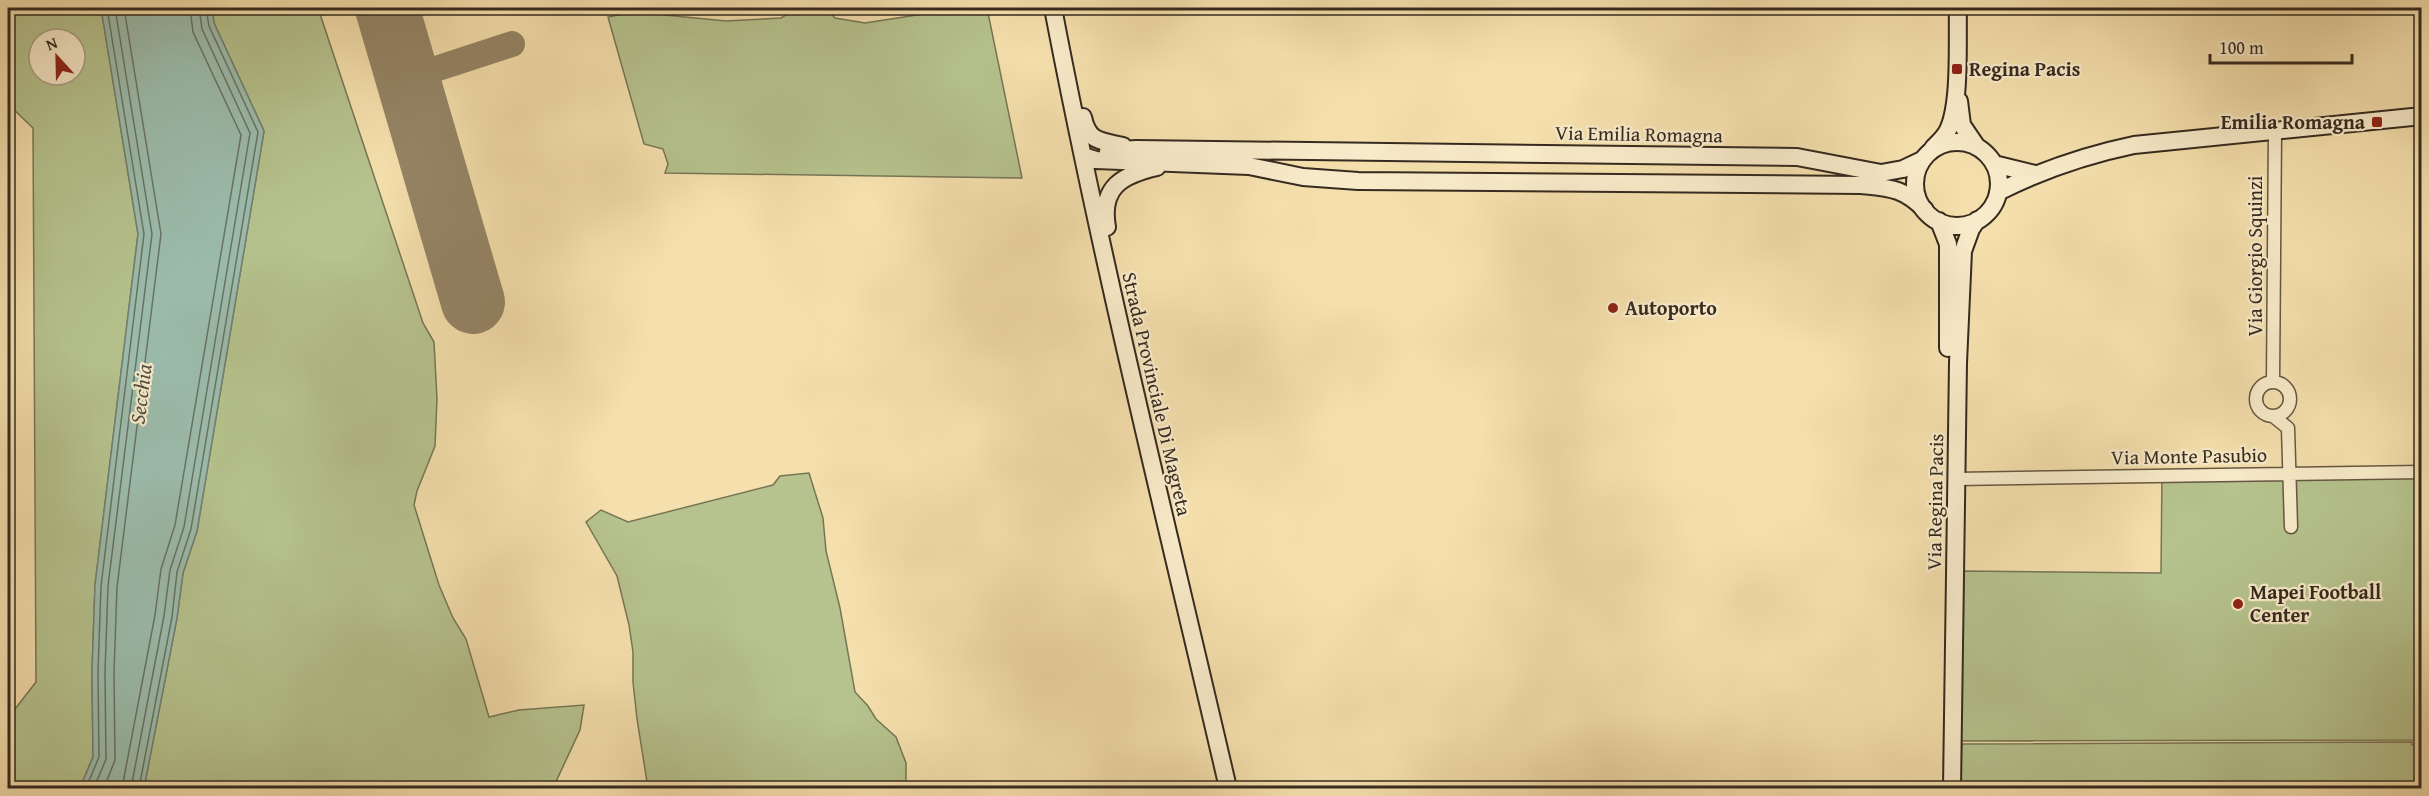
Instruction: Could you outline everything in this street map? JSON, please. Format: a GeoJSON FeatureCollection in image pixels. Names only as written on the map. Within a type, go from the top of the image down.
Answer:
{"type":"FeatureCollection","features":[{"type":"Feature","properties":{"kind":"street","name":"Strada Provinciale Di Magreta"},"geometry":{"type":"LineString","coordinates":[[1053,8],[1154,480],[1228,789]]}},
{"type":"Feature","properties":{"kind":"street"},"geometry":{"type":"LineString","coordinates":[[1925,210],[1918,199],[1915,186],[1917,172],[1926,156],[1947,133],[1956,86],[1958,8]]}},
{"type":"Feature","properties":{"kind":"street"},"geometry":{"type":"LineString","coordinates":[[1061,48],[1071,57],[1088,134],[1097,140],[1136,149]]}},
{"type":"Feature","properties":{"kind":"street"},"geometry":{"type":"LineString","coordinates":[[1083,156],[1096,160],[1250,166],[1302,177],[1358,181],[1861,185],[1895,189],[1912,197],[1939,222],[1958,225],[1977,220],[1987,213],[1998,192],[1998,178],[1994,164],[1987,154],[1977,147],[1962,125],[1956,86]]}},
{"type":"Feature","properties":{"kind":"street"},"geometry":{"type":"LineString","coordinates":[[1998,192],[2035,174],[2092,154],[2134,145],[2421,116]]}},
{"type":"Feature","properties":{"kind":"street","name":"Via Giorgio Squinzi"},"geometry":{"type":"LineString","coordinates":[[2273,381],[2275,131]]}},
{"type":"Feature","properties":{"kind":"street","name":"Via Emilia Romagna"},"geometry":{"type":"LineString","coordinates":[[1083,156],[1091,153],[1136,149],[1797,157],[1881,173],[1903,169],[1941,145],[1965,142],[1977,147]]}},
{"type":"Feature","properties":{"kind":"street"},"geometry":{"type":"LineString","coordinates":[[1351,152],[1345,168],[1348,175],[1358,181]]}},
{"type":"Feature","properties":{"kind":"street"},"geometry":{"type":"LineString","coordinates":[[1113,290],[1116,270],[1105,217],[1106,202],[1111,189],[1136,172],[1168,164]]}},
{"type":"Feature","properties":{"kind":"street"},"geometry":{"type":"LineString","coordinates":[[1994,164],[2035,174]]}},
{"type":"Feature","properties":{"kind":"street","name":"Via Regina Pacis"},"geometry":{"type":"LineString","coordinates":[[1952,789],[1958,363],[1963,251],[1977,220]]}},
{"type":"Feature","properties":{"kind":"street","name":"Via Regina Pacis"},"geometry":{"type":"LineString","coordinates":[[1939,222],[1948,244],[1941,789]]}},
{"type":"Feature","properties":{"kind":"street"},"geometry":{"type":"LineString","coordinates":[[2273,416],[2288,408],[2290,396],[2284,385],[2273,381],[2263,384],[2255,397],[2262,412],[2273,416],[2288,428],[2291,526]]}},
{"type":"Feature","properties":{"kind":"street","name":"Via Monte Pasubio"},"geometry":{"type":"LineString","coordinates":[[1957,479],[2421,472]]}},
{"type":"Feature","properties":{"kind":"green space"},"geometry":{"type":"Polygon","coordinates":[[[8,8],[101,8],[138,234],[95,585],[92,672],[93,757],[80,788],[8,788],[8,718],[36,682],[33,128],[8,104],[8,8]]]}},
{"type":"Feature","properties":{"kind":"green space"},"geometry":{"type":"Polygon","coordinates":[[[212,8],[318,8],[423,323],[434,342],[437,399],[435,446],[417,491],[414,505],[439,585],[453,618],[466,639],[489,717],[519,710],[584,705],[580,730],[553,788],[144,788],[177,618],[183,573],[197,531],[264,131],[214,23],[212,8]]]}},
{"type":"Feature","properties":{"kind":"green space"},"geometry":{"type":"Polygon","coordinates":[[[797,8],[826,8],[835,18],[865,23],[923,14],[928,8],[987,8],[1022,178],[665,173],[668,164],[663,149],[644,144],[608,17],[634,12],[726,21],[781,18],[797,8]]]}},
{"type":"Feature","properties":{"kind":"green space","name":"Mapei Football Center"},"geometry":{"type":"Polygon","coordinates":[[[2421,467],[2421,740],[1961,741],[1962,571],[2161,573],[2162,470],[2421,467]]]}},
{"type":"Feature","properties":{"kind":"green space"},"geometry":{"type":"Polygon","coordinates":[[[809,473],[823,518],[826,551],[840,608],[855,692],[876,719],[896,737],[906,763],[906,788],[648,788],[637,719],[629,625],[617,576],[586,522],[601,510],[628,522],[773,485],[780,476],[809,473]]]}},
{"type":"Feature","properties":{"kind":"green space"},"geometry":{"type":"Polygon","coordinates":[[[2412,742],[2412,745],[2421,745],[2417,788],[1949,788],[1949,772],[1961,751],[1962,744],[2412,742]]]}},
{"type":"Feature","properties":{"kind":"water","name":"Secchia"},"geometry":{"type":"Polygon","coordinates":[[[101,8],[212,8],[214,23],[264,131],[197,531],[183,573],[177,618],[144,788],[80,788],[93,757],[92,672],[95,585],[138,234],[101,8]]]}},
{"type":"Feature","properties":{"kind":"waterway"},"geometry":{"type":"LineString","coordinates":[[2413,788],[2422,740]]}},
{"type":"Feature","properties":{"kind":"taxiway"},"geometry":{"type":"LineString","coordinates":[[408,78],[512,44]]}},
{"type":"Feature","properties":{"kind":"runway"},"geometry":{"type":"LineString","coordinates":[[387,8],[473,302]]}},
{"type":"Feature","properties":{"kind":"place","name":"Regina Pacis"},"geometry":{"type":"Point","coordinates":[1957,69]}},
{"type":"Feature","properties":{"kind":"place","name":"Emilia Romagna"},"geometry":{"type":"Point","coordinates":[2377,122]}},
{"type":"Feature","properties":{"kind":"place","name":"Autoporto"},"geometry":{"type":"Point","coordinates":[1613,308]}},
{"type":"Feature","properties":{"kind":"place","name":"Mapei Football Center"},"geometry":{"type":"Point","coordinates":[2238,604]}}]}
